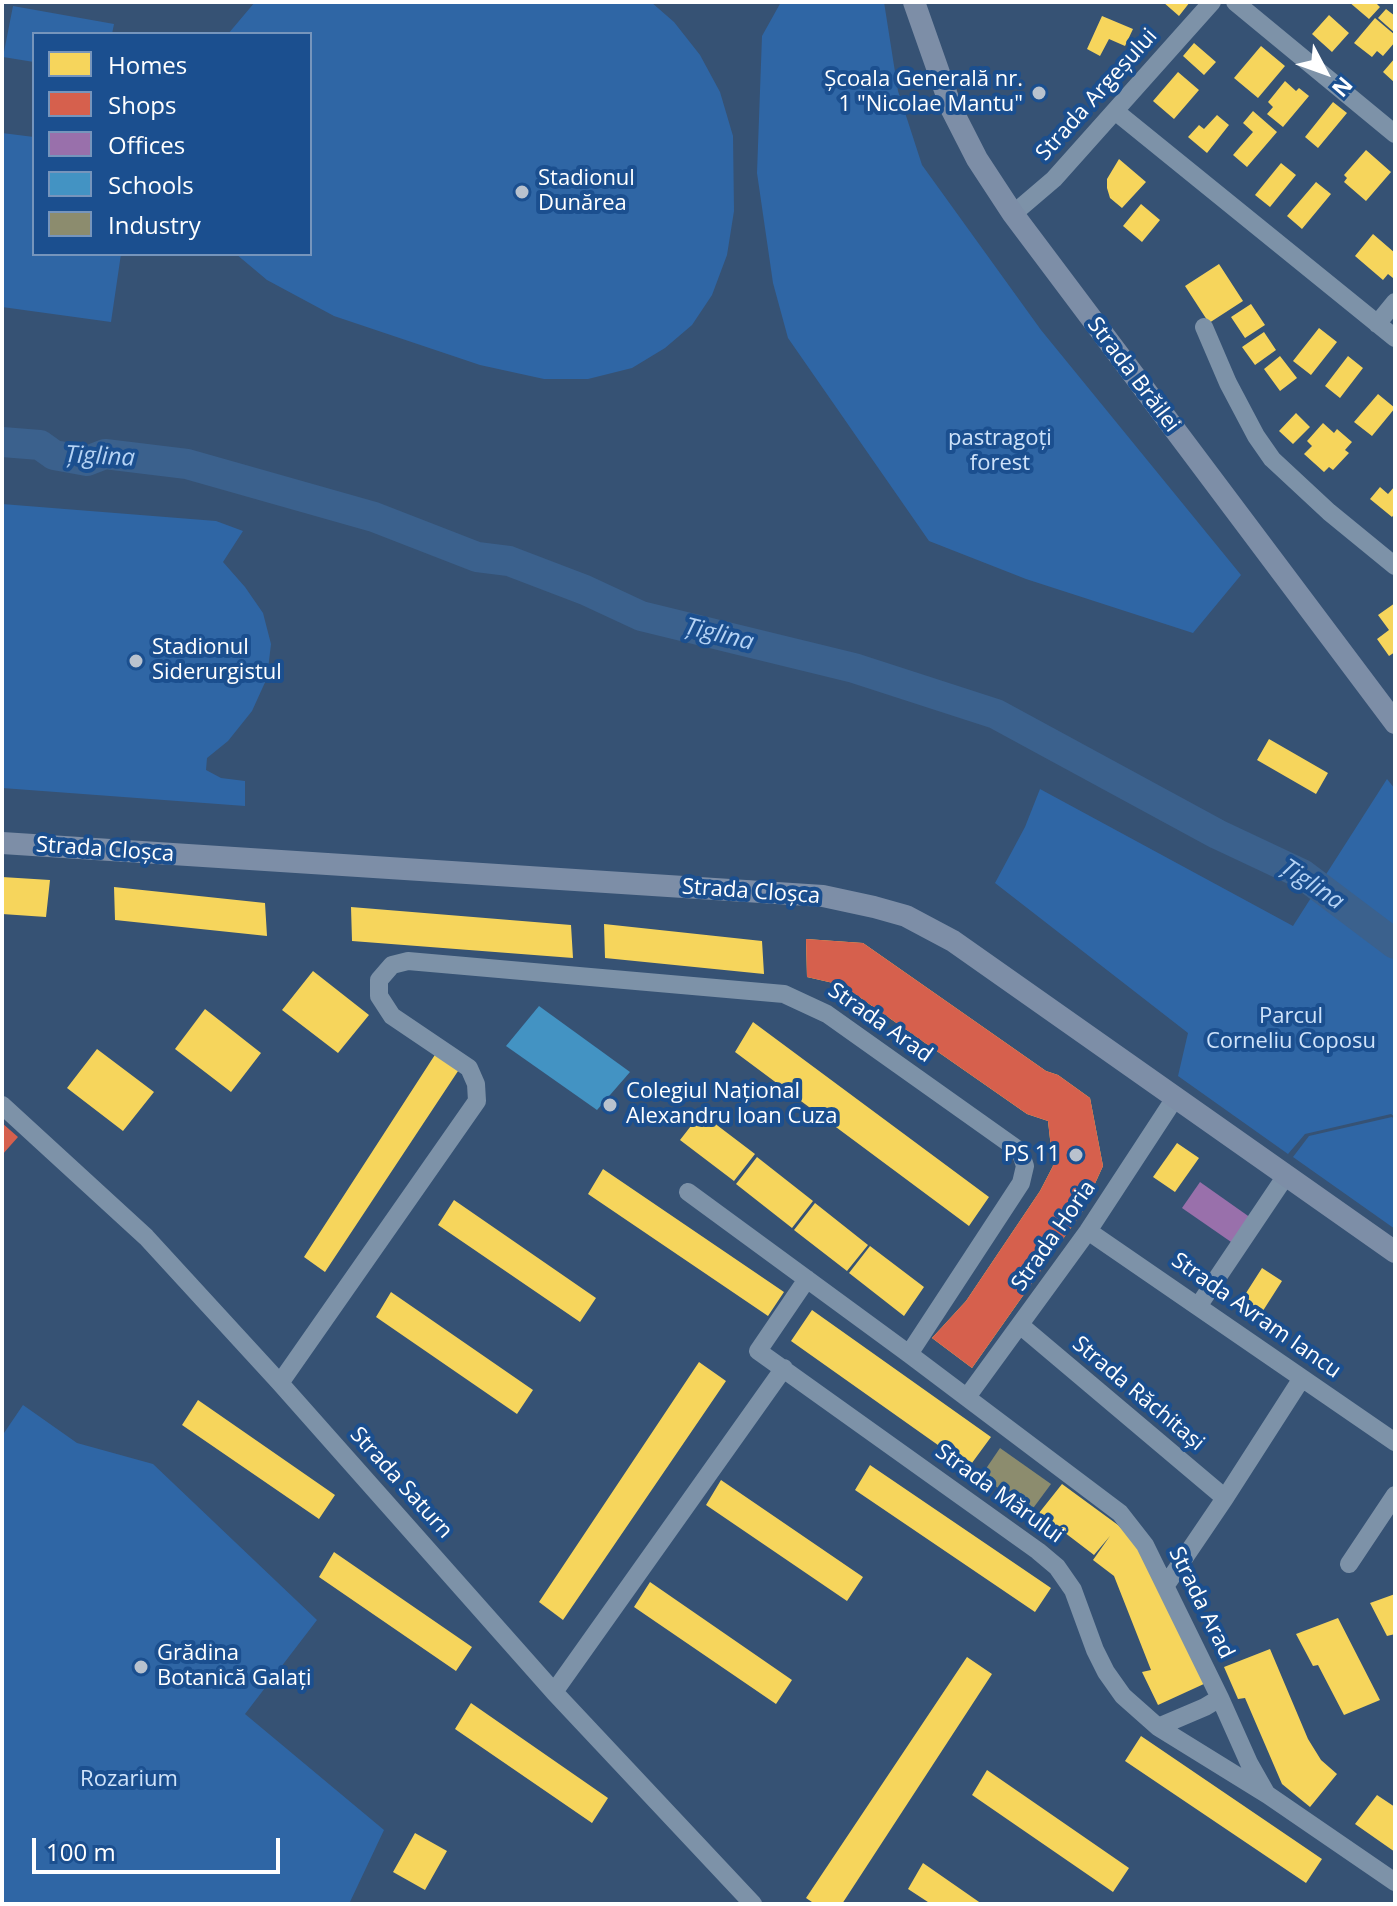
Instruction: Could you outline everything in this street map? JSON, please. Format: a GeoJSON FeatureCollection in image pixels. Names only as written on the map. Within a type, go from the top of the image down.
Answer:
{"type":"FeatureCollection","features":[{"type":"Feature","properties":{"kind":"main road","name":"Strada Brăilei"},"geometry":{"type":"LineString","coordinates":[[914,2],[952,110],[977,159],[1013,214],[1395,723]]}},
{"type":"Feature","properties":{"kind":"main road","name":"Strada Cloșca"},"geometry":{"type":"LineString","coordinates":[[2,843],[823,896],[906,916],[953,941],[1395,1252]]}},
{"type":"Feature","properties":{"kind":"street","name":"Strada Argeșului"},"geometry":{"type":"LineString","coordinates":[[1013,214],[1054,179],[1212,2]]}},
{"type":"Feature","properties":{"kind":"street"},"geometry":{"type":"LineString","coordinates":[[1235,2],[1395,134]]}},
{"type":"Feature","properties":{"kind":"street"},"geometry":{"type":"LineString","coordinates":[[1115,111],[1395,338]]}},
{"type":"Feature","properties":{"kind":"street"},"geometry":{"type":"LineString","coordinates":[[1377,324],[1395,302]]}},
{"type":"Feature","properties":{"kind":"street"},"geometry":{"type":"LineString","coordinates":[[1204,327],[1228,383],[1272,459],[1317,502],[1395,566]]}},
{"type":"Feature","properties":{"kind":"street","name":"Strada Arad"},"geometry":{"type":"LineString","coordinates":[[280,1383],[477,1101],[476,1084],[469,1068],[392,1016],[379,996],[379,980],[392,965],[408,961],[784,994],[827,1014],[1020,1151],[1025,1166],[1021,1183],[909,1354]]}},
{"type":"Feature","properties":{"kind":"street","name":"Strada Horia"},"geometry":{"type":"LineString","coordinates":[[967,1397],[1088,1231],[1175,1098]]}},
{"type":"Feature","properties":{"kind":"street","name":"Strada Saturn"},"geometry":{"type":"LineString","coordinates":[[2,1105],[146,1237],[554,1692],[753,1904]]}},
{"type":"Feature","properties":{"kind":"street"},"geometry":{"type":"LineString","coordinates":[[1199,1305],[1285,1177]]}},
{"type":"Feature","properties":{"kind":"street","name":"Strada Arad"},"geometry":{"type":"LineString","coordinates":[[688,1192],[1120,1513],[1145,1545],[1166,1585],[1249,1763],[1268,1795]]}},
{"type":"Feature","properties":{"kind":"street","name":"Strada Avram Iancu"},"geometry":{"type":"LineString","coordinates":[[1088,1231],[1395,1442]]}},
{"type":"Feature","properties":{"kind":"street","name":"Strada Mărului"},"geometry":{"type":"LineString","coordinates":[[807,1279],[758,1351],[1057,1567],[1073,1590],[1106,1672],[1123,1696],[1158,1727],[1268,1795],[1395,1882]]}},
{"type":"Feature","properties":{"kind":"street","name":"Strada Răchitași"},"geometry":{"type":"LineString","coordinates":[[1020,1325],[1225,1498]]}},
{"type":"Feature","properties":{"kind":"street"},"geometry":{"type":"LineString","coordinates":[[554,1692],[784,1368]]}},
{"type":"Feature","properties":{"kind":"street"},"geometry":{"type":"LineString","coordinates":[[1166,1585],[1302,1378]]}},
{"type":"Feature","properties":{"kind":"street"},"geometry":{"type":"LineString","coordinates":[[1349,1564],[1395,1495]]}},
{"type":"Feature","properties":{"kind":"street"},"geometry":{"type":"LineString","coordinates":[[1158,1727],[1220,1698]]}},
{"type":"Feature","properties":{"kind":"green space","name":"Stadionul Dunărea"},"geometry":{"type":"Polygon","coordinates":[[[255,2],[651,2],[674,22],[700,55],[720,92],[733,136],[734,211],[727,255],[712,295],[692,325],[665,348],[632,368],[588,379],[544,379],[480,365],[334,316],[267,280],[238,256],[312,256],[312,32],[230,32],[255,2]]]}},
{"type":"Feature","properties":{"kind":"green space","name":"pastragoți forest"},"geometry":{"type":"Polygon","coordinates":[[[781,2],[884,2],[898,91],[922,165],[1041,330],[1241,575],[1193,633],[1026,579],[929,541],[788,338],[773,283],[757,173],[762,36],[781,2]]]}},
{"type":"Feature","properties":{"kind":"green space"},"geometry":{"type":"Polygon","coordinates":[[[13,6],[114,24],[112,32],[32,32],[32,62],[3,57],[13,6]]]}},
{"type":"Feature","properties":{"kind":"green space"},"geometry":{"type":"Polygon","coordinates":[[[2,133],[32,137],[32,256],[121,256],[111,322],[2,307],[2,133]]]}},
{"type":"Feature","properties":{"kind":"green space","name":"Stadionul Siderurgistul"},"geometry":{"type":"Polygon","coordinates":[[[2,504],[216,521],[243,531],[223,562],[263,613],[271,644],[267,678],[252,711],[228,741],[207,758],[206,770],[221,778],[245,781],[245,806],[2,788],[2,504]]]}},
{"type":"Feature","properties":{"kind":"green space","name":"Parcul Corneliu Coposu"},"geometry":{"type":"Polygon","coordinates":[[[1387,779],[1395,789],[1395,1117],[1391,1114],[1305,1134],[1288,1154],[1178,1076],[1188,1033],[995,883],[1025,827],[1040,789],[1293,926],[1387,779]]]}},
{"type":"Feature","properties":{"kind":"green space"},"geometry":{"type":"Polygon","coordinates":[[[1392,1117],[1395,1120],[1395,1229],[1293,1157],[1309,1136],[1392,1117]]]}},
{"type":"Feature","properties":{"kind":"green space","name":"Grădina Botanică Galați"},"geometry":{"type":"Polygon","coordinates":[[[23,1405],[77,1443],[153,1464],[317,1620],[245,1714],[384,1830],[349,1904],[2,1904],[2,1436],[23,1405]]]}},
{"type":"Feature","properties":{"kind":"building: Homes"},"geometry":{"type":"Polygon","coordinates":[[[1163,2],[1190,2],[1179,16],[1163,2]]]}},
{"type":"Feature","properties":{"kind":"building: Homes"},"geometry":{"type":"Polygon","coordinates":[[[1349,2],[1375,2],[1380,7],[1369,19],[1349,2]]]}},
{"type":"Feature","properties":{"kind":"building: Homes"},"geometry":{"type":"Polygon","coordinates":[[[1386,9],[1395,16],[1395,33],[1378,18],[1386,9]]]}},
{"type":"Feature","properties":{"kind":"building: Homes"},"geometry":{"type":"Polygon","coordinates":[[[1329,15],[1349,33],[1332,52],[1312,34],[1329,15]]]}},
{"type":"Feature","properties":{"kind":"building: Homes"},"geometry":{"type":"Polygon","coordinates":[[[1102,16],[1133,29],[1125,46],[1109,39],[1100,56],[1087,49],[1102,16]]]}},
{"type":"Feature","properties":{"kind":"building: Homes"},"geometry":{"type":"Polygon","coordinates":[[[1375,18],[1395,35],[1395,42],[1383,56],[1377,51],[1372,57],[1354,43],[1375,18]]]}},
{"type":"Feature","properties":{"kind":"building: Homes"},"geometry":{"type":"Polygon","coordinates":[[[1194,43],[1216,62],[1204,75],[1183,56],[1194,43]]]}},
{"type":"Feature","properties":{"kind":"building: Homes"},"geometry":{"type":"Polygon","coordinates":[[[1261,46],[1285,66],[1258,98],[1234,78],[1261,46]]]}},
{"type":"Feature","properties":{"kind":"building: Homes"},"geometry":{"type":"Polygon","coordinates":[[[1395,58],[1395,83],[1383,72],[1395,58]]]}},
{"type":"Feature","properties":{"kind":"building: Homes"},"geometry":{"type":"Polygon","coordinates":[[[1178,72],[1199,90],[1174,119],[1153,101],[1178,72]]]}},
{"type":"Feature","properties":{"kind":"building: Homes"},"geometry":{"type":"Polygon","coordinates":[[[1285,81],[1296,91],[1299,88],[1309,96],[1283,127],[1267,114],[1273,107],[1268,102],[1285,81]]]}},
{"type":"Feature","properties":{"kind":"building: Homes"},"geometry":{"type":"Polygon","coordinates":[[[1333,102],[1347,113],[1318,148],[1305,137],[1333,102]]]}},
{"type":"Feature","properties":{"kind":"building: Homes"},"geometry":{"type":"Polygon","coordinates":[[[1253,111],[1277,132],[1247,167],[1233,155],[1253,132],[1243,123],[1253,111]]]}},
{"type":"Feature","properties":{"kind":"building: Homes"},"geometry":{"type":"Polygon","coordinates":[[[1217,115],[1229,125],[1207,153],[1188,137],[1199,125],[1204,129],[1217,115]]]}},
{"type":"Feature","properties":{"kind":"building: Homes"},"geometry":{"type":"Polygon","coordinates":[[[1366,150],[1391,172],[1366,201],[1344,182],[1347,178],[1344,175],[1366,150]]]}},
{"type":"Feature","properties":{"kind":"building: Homes"},"geometry":{"type":"Polygon","coordinates":[[[1119,159],[1146,182],[1122,208],[1110,198],[1107,188],[1107,179],[1119,159]]]}},
{"type":"Feature","properties":{"kind":"building: Homes"},"geometry":{"type":"Polygon","coordinates":[[[1281,163],[1296,175],[1270,207],[1255,195],[1281,163]]]}},
{"type":"Feature","properties":{"kind":"building: Homes"},"geometry":{"type":"Polygon","coordinates":[[[1316,182],[1331,194],[1302,229],[1287,216],[1316,182]]]}},
{"type":"Feature","properties":{"kind":"building: Homes"},"geometry":{"type":"Polygon","coordinates":[[[1141,204],[1160,220],[1142,242],[1123,226],[1141,204]]]}},
{"type":"Feature","properties":{"kind":"building: Homes"},"geometry":{"type":"Polygon","coordinates":[[[1373,234],[1395,253],[1393,278],[1388,274],[1383,280],[1355,256],[1373,234]]]}},
{"type":"Feature","properties":{"kind":"building: Homes"},"geometry":{"type":"Polygon","coordinates":[[[1219,264],[1243,301],[1209,323],[1185,286],[1219,264]]]}},
{"type":"Feature","properties":{"kind":"building: Homes"},"geometry":{"type":"Polygon","coordinates":[[[1251,304],[1265,325],[1245,338],[1231,317],[1251,304]]]}},
{"type":"Feature","properties":{"kind":"building: Homes"},"geometry":{"type":"Polygon","coordinates":[[[1319,328],[1337,342],[1311,375],[1293,361],[1319,328]]]}},
{"type":"Feature","properties":{"kind":"building: Homes"},"geometry":{"type":"Polygon","coordinates":[[[1264,332],[1276,350],[1255,365],[1242,347],[1264,332]]]}},
{"type":"Feature","properties":{"kind":"building: Homes"},"geometry":{"type":"Polygon","coordinates":[[[1280,356],[1297,378],[1280,391],[1264,369],[1280,356]]]}},
{"type":"Feature","properties":{"kind":"building: Homes"},"geometry":{"type":"Polygon","coordinates":[[[1348,356],[1363,368],[1340,398],[1325,386],[1348,356]]]}},
{"type":"Feature","properties":{"kind":"building: Homes"},"geometry":{"type":"Polygon","coordinates":[[[1378,394],[1395,408],[1372,436],[1354,422],[1378,394]]]}},
{"type":"Feature","properties":{"kind":"building: Homes"},"geometry":{"type":"Polygon","coordinates":[[[1296,413],[1310,427],[1293,444],[1279,431],[1296,413]]]}},
{"type":"Feature","properties":{"kind":"building: Homes"},"geometry":{"type":"Polygon","coordinates":[[[1323,423],[1334,433],[1337,429],[1352,442],[1345,450],[1349,453],[1333,470],[1329,467],[1324,472],[1304,454],[1312,446],[1307,441],[1323,423]]]}},
{"type":"Feature","properties":{"kind":"building: Homes"},"geometry":{"type":"Polygon","coordinates":[[[1395,486],[1395,513],[1392,517],[1370,499],[1380,487],[1388,494],[1395,486]]]}},
{"type":"Feature","properties":{"kind":"building: Homes"},"geometry":{"type":"Polygon","coordinates":[[[1395,603],[1395,652],[1389,656],[1377,639],[1389,630],[1378,615],[1395,603]]]}},
{"type":"Feature","properties":{"kind":"building: Homes"},"geometry":{"type":"Polygon","coordinates":[[[1269,739],[1328,773],[1316,794],[1257,760],[1269,739]]]}},
{"type":"Feature","properties":{"kind":"building: Homes"},"geometry":{"type":"Polygon","coordinates":[[[2,877],[50,880],[46,917],[2,914],[2,877]]]}},
{"type":"Feature","properties":{"kind":"building: Homes"},"geometry":{"type":"Polygon","coordinates":[[[114,887],[265,903],[267,936],[115,920],[114,887]]]}},
{"type":"Feature","properties":{"kind":"building: Homes"},"geometry":{"type":"Polygon","coordinates":[[[351,907],[571,925],[573,958],[352,941],[351,907]]]}},
{"type":"Feature","properties":{"kind":"building: Homes"},"geometry":{"type":"Polygon","coordinates":[[[604,924],[762,941],[764,974],[605,958],[604,924]]]}},
{"type":"Feature","properties":{"kind":"building: Homes","name":"PS 11"},"geometry":{"type":"Polygon","coordinates":[[[806,939],[863,943],[1046,1071],[1058,1075],[1090,1098],[1103,1166],[1082,1212],[972,1368],[932,1338],[966,1301],[1040,1191],[1053,1166],[1048,1121],[1027,1114],[842,985],[807,977],[806,939]]]}},
{"type":"Feature","properties":{"kind":"building: Homes"},"geometry":{"type":"Polygon","coordinates":[[[313,971],[369,1015],[338,1053],[282,1010],[313,971]]]}},
{"type":"Feature","properties":{"kind":"building: Homes"},"geometry":{"type":"Polygon","coordinates":[[[205,1009],[261,1053],[231,1092],[175,1049],[205,1009]]]}},
{"type":"Feature","properties":{"kind":"building: Homes"},"geometry":{"type":"Polygon","coordinates":[[[753,1022],[989,1197],[969,1226],[735,1052],[753,1022]]]}},
{"type":"Feature","properties":{"kind":"building: Homes"},"geometry":{"type":"Polygon","coordinates":[[[440,1047],[464,1062],[325,1272],[304,1257],[440,1047]]]}},
{"type":"Feature","properties":{"kind":"building: Homes"},"geometry":{"type":"Polygon","coordinates":[[[97,1049],[154,1092],[123,1131],[67,1088],[97,1049]]]}},
{"type":"Feature","properties":{"kind":"building: Homes"},"geometry":{"type":"Polygon","coordinates":[[[701,1113],[755,1154],[734,1181],[680,1140],[701,1113]]]}},
{"type":"Feature","properties":{"kind":"building: Homes"},"geometry":{"type":"Polygon","coordinates":[[[1177,1143],[1199,1158],[1175,1192],[1153,1177],[1177,1143]]]}},
{"type":"Feature","properties":{"kind":"building: Homes"},"geometry":{"type":"Polygon","coordinates":[[[757,1157],[813,1201],[792,1228],[736,1184],[757,1157]]]}},
{"type":"Feature","properties":{"kind":"building: Homes"},"geometry":{"type":"Polygon","coordinates":[[[603,1169],[784,1292],[768,1316],[588,1194],[603,1169]]]}},
{"type":"Feature","properties":{"kind":"building: Homes"},"geometry":{"type":"Polygon","coordinates":[[[454,1200],[596,1298],[580,1322],[438,1225],[454,1200]]]}},
{"type":"Feature","properties":{"kind":"building: Homes"},"geometry":{"type":"Polygon","coordinates":[[[815,1203],[868,1245],[847,1271],[794,1230],[815,1203]]]}},
{"type":"Feature","properties":{"kind":"building: Homes"},"geometry":{"type":"Polygon","coordinates":[[[870,1246],[924,1287],[904,1316],[849,1273],[870,1246]]]}},
{"type":"Feature","properties":{"kind":"building: Homes"},"geometry":{"type":"Polygon","coordinates":[[[1262,1268],[1282,1281],[1259,1317],[1239,1304],[1262,1268]]]}},
{"type":"Feature","properties":{"kind":"building: Homes"},"geometry":{"type":"Polygon","coordinates":[[[391,1292],[533,1390],[517,1414],[376,1317],[391,1292]]]}},
{"type":"Feature","properties":{"kind":"building: Homes"},"geometry":{"type":"Polygon","coordinates":[[[812,1310],[991,1437],[969,1467],[791,1341],[812,1310]]]}},
{"type":"Feature","properties":{"kind":"building: Homes"},"geometry":{"type":"Polygon","coordinates":[[[699,1362],[726,1381],[563,1620],[539,1602],[699,1362]]]}},
{"type":"Feature","properties":{"kind":"building: Homes"},"geometry":{"type":"Polygon","coordinates":[[[198,1400],[335,1495],[319,1519],[182,1425],[198,1400]]]}},
{"type":"Feature","properties":{"kind":"building: Homes"},"geometry":{"type":"Polygon","coordinates":[[[870,1465],[1051,1588],[1035,1612],[855,1490],[870,1465]]]}},
{"type":"Feature","properties":{"kind":"building: Homes"},"geometry":{"type":"Polygon","coordinates":[[[721,1480],[863,1577],[847,1601],[706,1505],[721,1480]]]}},
{"type":"Feature","properties":{"kind":"building: Homes"},"geometry":{"type":"Polygon","coordinates":[[[1062,1484],[1118,1525],[1142,1549],[1206,1683],[1158,1705],[1142,1672],[1151,1670],[1114,1576],[1093,1560],[1110,1536],[1094,1555],[1039,1513],[1062,1484]]]}},
{"type":"Feature","properties":{"kind":"building: Homes"},"geometry":{"type":"Polygon","coordinates":[[[334,1552],[472,1647],[456,1671],[319,1577],[334,1552]]]}},
{"type":"Feature","properties":{"kind":"building: Homes"},"geometry":{"type":"Polygon","coordinates":[[[650,1582],[792,1680],[776,1704],[634,1607],[650,1582]]]}},
{"type":"Feature","properties":{"kind":"building: Homes"},"geometry":{"type":"Polygon","coordinates":[[[1395,1594],[1395,1634],[1387,1636],[1370,1603],[1395,1594]]]}},
{"type":"Feature","properties":{"kind":"building: Homes"},"geometry":{"type":"Polygon","coordinates":[[[1338,1618],[1380,1700],[1344,1715],[1318,1665],[1313,1666],[1296,1634],[1338,1618]]]}},
{"type":"Feature","properties":{"kind":"building: Homes"},"geometry":{"type":"Polygon","coordinates":[[[1270,1649],[1308,1739],[1321,1760],[1337,1774],[1310,1807],[1282,1784],[1245,1698],[1238,1699],[1224,1667],[1270,1649]]]}},
{"type":"Feature","properties":{"kind":"building: Homes"},"geometry":{"type":"Polygon","coordinates":[[[967,1657],[992,1674],[842,1904],[815,1904],[806,1898],[967,1657]]]}},
{"type":"Feature","properties":{"kind":"building: Homes"},"geometry":{"type":"Polygon","coordinates":[[[471,1703],[608,1798],[592,1823],[455,1729],[471,1703]]]}},
{"type":"Feature","properties":{"kind":"building: Homes"},"geometry":{"type":"Polygon","coordinates":[[[1141,1736],[1322,1859],[1306,1883],[1125,1761],[1141,1736]]]}},
{"type":"Feature","properties":{"kind":"building: Homes"},"geometry":{"type":"Polygon","coordinates":[[[987,1770],[1129,1868],[1113,1892],[972,1795],[987,1770]]]}},
{"type":"Feature","properties":{"kind":"building: Homes"},"geometry":{"type":"Polygon","coordinates":[[[1377,1795],[1395,1807],[1395,1852],[1355,1824],[1377,1795]]]}},
{"type":"Feature","properties":{"kind":"building: Homes"},"geometry":{"type":"Polygon","coordinates":[[[415,1833],[447,1851],[425,1890],[393,1872],[415,1833]]]}},
{"type":"Feature","properties":{"kind":"building: Homes"},"geometry":{"type":"Polygon","coordinates":[[[923,1863],[982,1904],[931,1904],[908,1889],[923,1863]]]}},
{"type":"Feature","properties":{"kind":"building: Shops","name":"PS 11"},"geometry":{"type":"Polygon","coordinates":[[[806,939],[863,943],[1046,1071],[1058,1075],[1090,1098],[1103,1166],[1082,1212],[972,1368],[932,1338],[966,1301],[1040,1191],[1053,1166],[1048,1121],[1027,1114],[842,985],[807,977],[806,939]]]}},
{"type":"Feature","properties":{"kind":"building: Shops"},"geometry":{"type":"Polygon","coordinates":[[[2,1123],[18,1137],[2,1155],[2,1123]]]}},
{"type":"Feature","properties":{"kind":"building: Offices"},"geometry":{"type":"Polygon","coordinates":[[[1200,1182],[1251,1218],[1234,1244],[1182,1208],[1200,1182]]]}},
{"type":"Feature","properties":{"kind":"building: Schools","name":"Colegiul Național Alexandru Ioan Cuza"},"geometry":{"type":"Polygon","coordinates":[[[539,1006],[630,1072],[597,1110],[506,1046],[539,1006]]]}},
{"type":"Feature","properties":{"kind":"building: Industry"},"geometry":{"type":"Polygon","coordinates":[[[1000,1448],[1051,1484],[1031,1511],[981,1476],[1000,1448]]]}},
{"type":"Feature","properties":{"kind":"waterway","name":"Țiglina"},"geometry":{"type":"LineString","coordinates":[[2,442],[40,445],[54,455],[87,461],[105,454],[187,464],[374,517],[477,557],[509,561],[585,590],[641,616],[854,668],[996,714],[1217,834],[1302,874],[1395,944]]}},
{"type":"Feature","properties":{"kind":"place","name":"Școala Generală nr. 1 \"Nicolae Mantu\""},"geometry":{"type":"Point","coordinates":[1039,93]}},
{"type":"Feature","properties":{"kind":"place","name":"Stadionul Dunărea"},"geometry":{"type":"Point","coordinates":[522,192]}},
{"type":"Feature","properties":{"kind":"place","name":"Stadionul Siderurgistul"},"geometry":{"type":"Point","coordinates":[136,661]}},
{"type":"Feature","properties":{"kind":"place","name":"Colegiul Național Alexandru Ioan Cuza"},"geometry":{"type":"Point","coordinates":[610,1105]}},
{"type":"Feature","properties":{"kind":"place","name":"PS 11"},"geometry":{"type":"Point","coordinates":[1076,1155]}},
{"type":"Feature","properties":{"kind":"place","name":"Grădina Botanică Galați"},"geometry":{"type":"Point","coordinates":[141,1667]}},
{"type":"Feature","properties":{"kind":"park label","name":"Rozarium"},"geometry":{"type":"Point","coordinates":[129,1780]}}]}
